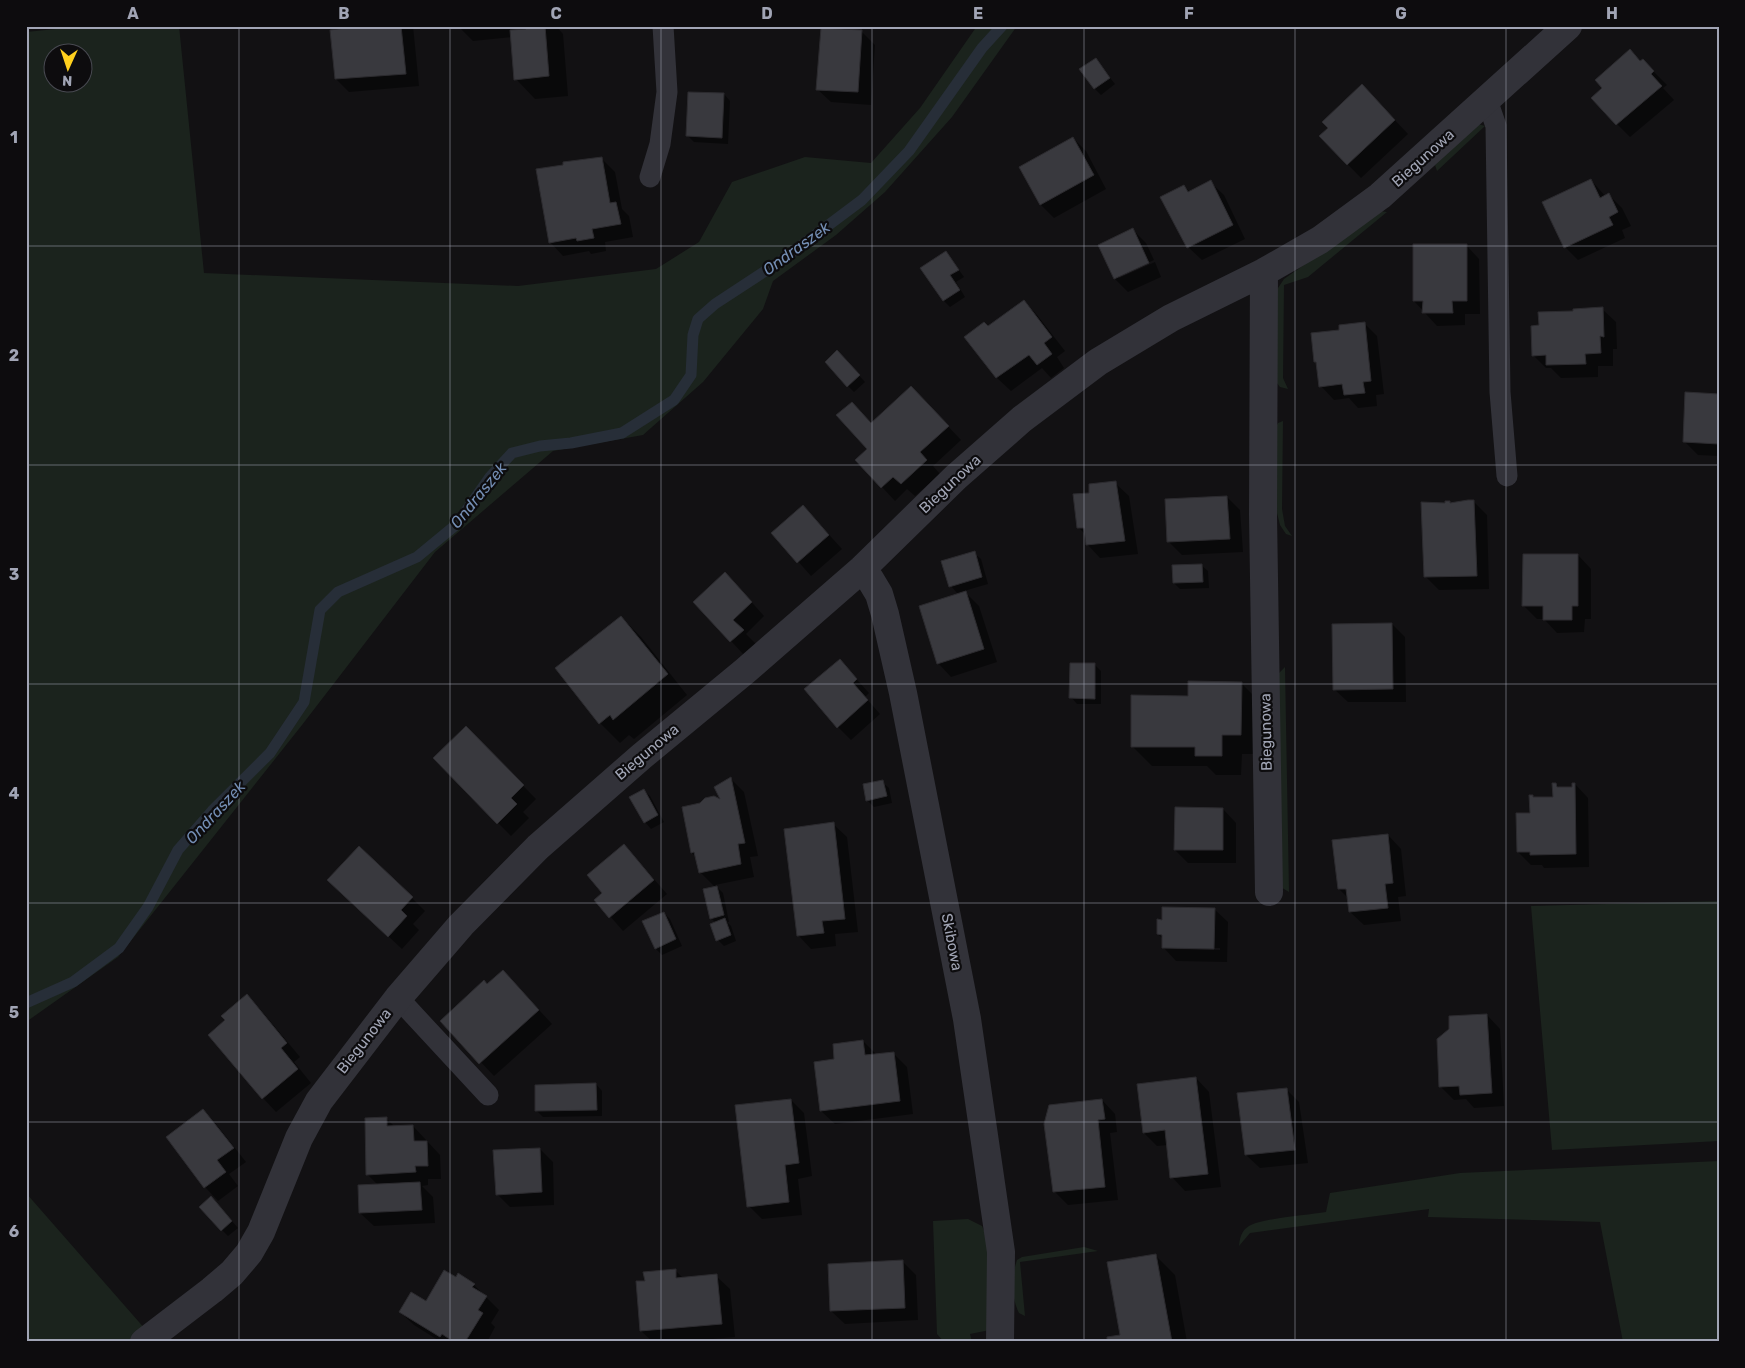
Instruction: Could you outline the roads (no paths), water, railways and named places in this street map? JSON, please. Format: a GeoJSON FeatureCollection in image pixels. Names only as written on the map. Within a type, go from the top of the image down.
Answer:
{"type":"FeatureCollection","features":[{"type":"Feature","properties":{"kind":"street","name":"Biegunowa"},"geometry":{"type":"LineString","coordinates":[[144,1342],[212,1290],[232,1273],[249,1253],[261,1232],[300,1138],[319,1101],[398,998],[461,925],[538,847],[862,569],[963,470],[1022,419],[1098,362],[1171,318],[1264,272],[1320,240],[1380,196],[1568,26]]}},
{"type":"Feature","properties":{"kind":"street","name":"Biegunowa"},"geometry":{"type":"LineString","coordinates":[[1264,272],[1263,515],[1268,892]]}},
{"type":"Feature","properties":{"kind":"street","name":"Skibowa"},"geometry":{"type":"LineString","coordinates":[[862,569],[879,594],[885,614],[903,693],[967,1019],[1001,1252],[1000,1333]]}},
{"type":"Feature","properties":{"kind":"lane"},"geometry":{"type":"LineString","coordinates":[[650,177],[660,144],[667,92],[663,26]]}},
{"type":"Feature","properties":{"kind":"lane"},"geometry":{"type":"LineString","coordinates":[[1487,100],[1496,126],[1500,392],[1507,476]]}},
{"type":"Feature","properties":{"kind":"lane"},"geometry":{"type":"LineString","coordinates":[[398,998],[488,1095]]}},
{"type":"Feature","properties":{"kind":"waterway","name":"Ondraszek"},"geometry":{"type":"LineString","coordinates":[[26,1003],[73,982],[119,948],[148,907],[178,850],[212,811],[270,753],[304,702],[320,610],[338,592],[417,557],[457,524],[490,477],[512,453],[540,446],[571,443],[622,433],[674,400],[691,375],[693,335],[698,319],[715,304],[782,260],[862,200],[909,151],[982,48],[1002,26]]}}]}
